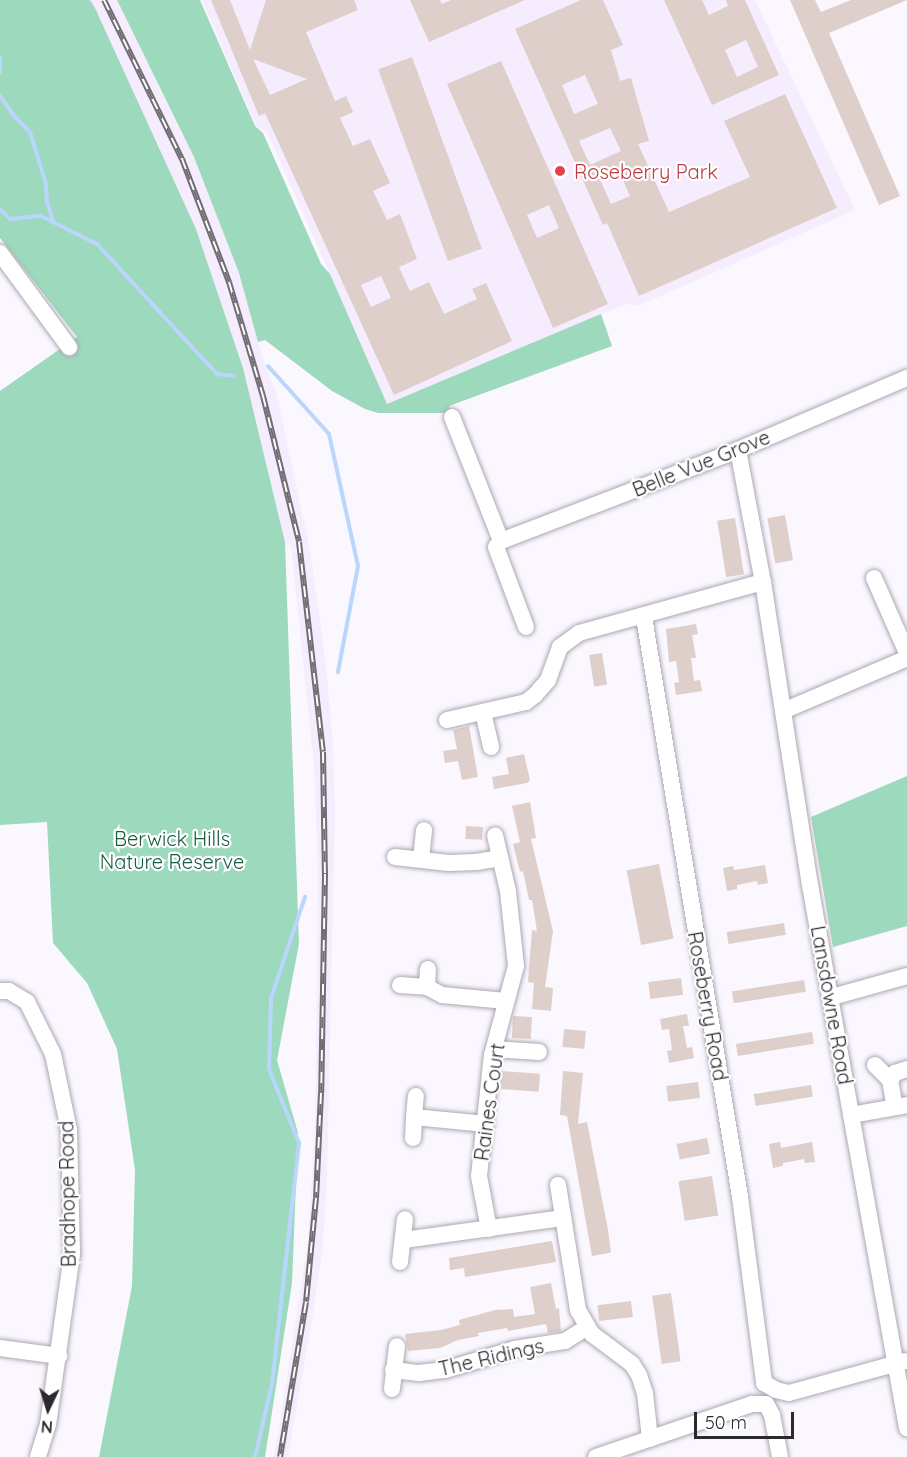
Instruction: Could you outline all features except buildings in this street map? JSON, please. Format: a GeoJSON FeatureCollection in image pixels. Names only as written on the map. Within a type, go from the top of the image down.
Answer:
{"type":"FeatureCollection","features":[{"type":"Feature","properties":{"kind":"street"},"geometry":{"type":"LineString","coordinates":[[0,253],[69,348]]}},
{"type":"Feature","properties":{"kind":"street","name":"Belle Vue Grove"},"geometry":{"type":"LineString","coordinates":[[498,544],[738,450],[907,378]]}},
{"type":"Feature","properties":{"kind":"street"},"geometry":{"type":"LineString","coordinates":[[452,417],[526,627]]}},
{"type":"Feature","properties":{"kind":"street","name":"Lansdowne Road"},"geometry":{"type":"LineString","coordinates":[[738,450],[763,582],[810,885],[832,997],[851,1115],[902,1362],[907,1428]]}},
{"type":"Feature","properties":{"kind":"street"},"geometry":{"type":"LineString","coordinates":[[874,578],[907,653]]}},
{"type":"Feature","properties":{"kind":"street"},"geometry":{"type":"LineString","coordinates":[[447,720],[526,702],[548,680],[560,647],[579,633],[763,582]]}},
{"type":"Feature","properties":{"kind":"street","name":"Roseberry Road"},"geometry":{"type":"LineString","coordinates":[[644,616],[740,1197],[764,1383],[776,1390],[789,1393],[902,1362]]}},
{"type":"Feature","properties":{"kind":"street"},"geometry":{"type":"LineString","coordinates":[[783,711],[907,658]]}},
{"type":"Feature","properties":{"kind":"street"},"geometry":{"type":"LineString","coordinates":[[483,712],[491,747]]}},
{"type":"Feature","properties":{"kind":"street"},"geometry":{"type":"LineString","coordinates":[[421,860],[424,830]]}},
{"type":"Feature","properties":{"kind":"street","name":"Raines Court"},"geometry":{"type":"LineString","coordinates":[[489,1229],[479,1176],[494,1049],[516,966],[508,891],[495,835]]}},
{"type":"Feature","properties":{"kind":"street"},"geometry":{"type":"LineString","coordinates":[[395,857],[476,862],[500,858]]}},
{"type":"Feature","properties":{"kind":"street"},"geometry":{"type":"LineString","coordinates":[[428,969],[428,987]]}},
{"type":"Feature","properties":{"kind":"street"},"geometry":{"type":"LineString","coordinates":[[832,997],[907,976]]}},
{"type":"Feature","properties":{"kind":"street"},"geometry":{"type":"LineString","coordinates":[[400,985],[428,987],[442,994],[506,1001]]}},
{"type":"Feature","properties":{"kind":"street","name":"Bradhope Road"},"geometry":{"type":"LineString","coordinates":[[0,991],[9,991],[27,1002],[53,1054],[69,1130],[72,1254],[48,1424],[38,1457]]}},
{"type":"Feature","properties":{"kind":"street"},"geometry":{"type":"LineString","coordinates":[[494,1049],[539,1052]]}},
{"type":"Feature","properties":{"kind":"street"},"geometry":{"type":"LineString","coordinates":[[851,1115],[901,1106],[890,1080],[875,1065]]}},
{"type":"Feature","properties":{"kind":"street"},"geometry":{"type":"LineString","coordinates":[[890,1080],[895,1072],[907,1069]]}},
{"type":"Feature","properties":{"kind":"street"},"geometry":{"type":"LineString","coordinates":[[413,1138],[416,1096]]}},
{"type":"Feature","properties":{"kind":"street"},"geometry":{"type":"LineString","coordinates":[[414,1117],[486,1124]]}},
{"type":"Feature","properties":{"kind":"street"},"geometry":{"type":"LineString","coordinates":[[558,1185],[578,1310],[586,1328],[632,1364],[639,1375],[645,1393],[650,1439]]}},
{"type":"Feature","properties":{"kind":"street"},"geometry":{"type":"LineString","coordinates":[[404,1240],[563,1218]]}},
{"type":"Feature","properties":{"kind":"street"},"geometry":{"type":"LineString","coordinates":[[400,1262],[405,1219]]}},
{"type":"Feature","properties":{"kind":"street","name":"The Ridings"},"geometry":{"type":"LineString","coordinates":[[393,1370],[419,1373],[445,1370],[515,1348],[565,1341],[586,1328]]}},
{"type":"Feature","properties":{"kind":"street"},"geometry":{"type":"LineString","coordinates":[[392,1389],[397,1346]]}},
{"type":"Feature","properties":{"kind":"street"},"geometry":{"type":"LineString","coordinates":[[0,1348],[59,1356]]}},
{"type":"Feature","properties":{"kind":"street"},"geometry":{"type":"LineString","coordinates":[[596,1457],[752,1404],[766,1404],[772,1415],[780,1457]]}},
{"type":"Feature","properties":{"kind":"shaded area"},"geometry":{"type":"Polygon","coordinates":[[[90,0],[117,0],[194,157],[239,273],[263,359],[277,395],[310,550],[325,656],[333,741],[335,811],[327,1177],[323,1246],[288,1457],[273,1457],[308,1241],[315,1131],[318,872],[314,767],[291,546],[285,542],[243,368],[196,229],[90,0]]]}},
{"type":"Feature","properties":{"kind":"shaded area","name":"Roseberry Park"},"geometry":{"type":"Polygon","coordinates":[[[202,0],[755,0],[855,210],[638,306],[629,303],[387,404],[267,132],[256,126],[202,0]]]}},
{"type":"Feature","properties":{"kind":"green space","name":"Berwick Hills Nature Reserve"},"geometry":{"type":"Polygon","coordinates":[[[0,0],[90,0],[95,8],[196,229],[243,368],[285,542],[299,944],[277,1060],[298,1133],[292,1283],[265,1457],[99,1457],[132,1286],[135,1170],[117,1049],[87,983],[53,943],[47,822],[0,825],[0,391],[77,337],[0,238],[0,0]]]}},
{"type":"Feature","properties":{"kind":"green space"},"geometry":{"type":"Polygon","coordinates":[[[117,0],[200,0],[255,126],[263,133],[321,264],[330,274],[387,404],[601,314],[612,346],[449,406],[452,413],[378,413],[365,409],[332,391],[265,340],[258,342],[239,273],[194,157],[117,0]]]}},
{"type":"Feature","properties":{"kind":"green space"},"geometry":{"type":"Polygon","coordinates":[[[907,776],[907,926],[833,947],[811,817],[907,776]]]}},
{"type":"Feature","properties":{"kind":"waterway"},"geometry":{"type":"LineString","coordinates":[[0,57],[0,72]]}},
{"type":"Feature","properties":{"kind":"waterway"},"geometry":{"type":"LineString","coordinates":[[0,96],[15,117],[30,132],[46,184],[47,202],[53,221]]}},
{"type":"Feature","properties":{"kind":"waterway"},"geometry":{"type":"LineString","coordinates":[[0,209],[10,219],[41,216],[97,244],[217,374],[234,376]]}},
{"type":"Feature","properties":{"kind":"waterway"},"geometry":{"type":"LineString","coordinates":[[268,366],[329,434],[358,566],[338,672]]}},
{"type":"Feature","properties":{"kind":"waterway"},"geometry":{"type":"LineString","coordinates":[[255,1457],[272,1384],[299,1143],[269,1069],[271,998],[305,897]]}},
{"type":"Feature","properties":{"kind":"railway"},"geometry":{"type":"LineString","coordinates":[[104,0],[182,159],[229,282],[263,396],[299,542],[323,752],[325,874],[321,1093],[316,1198],[306,1302],[280,1457]]}},
{"type":"Feature","properties":{"kind":"place","name":"Roseberry Park"},"geometry":{"type":"Point","coordinates":[560,171]}}]}
